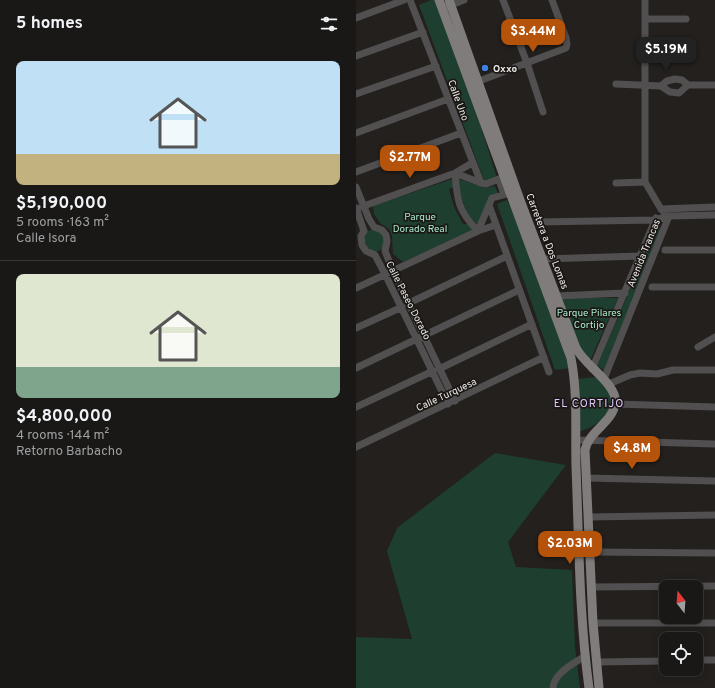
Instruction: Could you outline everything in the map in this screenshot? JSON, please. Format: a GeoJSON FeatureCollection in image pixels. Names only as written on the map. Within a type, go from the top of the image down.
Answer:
{"type":"FeatureCollection","features":[{"type":"Feature","properties":{"kind":"main road","name":"Carretera a Dos Lomas"},"geometry":{"type":"LineString","coordinates":[[450,2],[507,193],[524,220],[543,259],[576,348],[584,362],[606,382]]}},
{"type":"Feature","properties":{"kind":"main road","name":"Carretera a Dos Lomas"},"geometry":{"type":"LineString","coordinates":[[441,4],[474,83],[524,220],[571,358],[575,386],[577,517],[585,656],[589,688]]}},
{"type":"Feature","properties":{"kind":"main road"},"geometry":{"type":"LineString","coordinates":[[599,688],[593,623],[585,450],[588,439],[610,415],[615,404],[614,393],[606,382]]}},
{"type":"Feature","properties":{"kind":"street"},"geometry":{"type":"LineString","coordinates":[[356,18],[404,0]]}},
{"type":"Feature","properties":{"kind":"street","name":"Calle Uno"},"geometry":{"type":"LineString","coordinates":[[410,0],[472,163],[481,182]]}},
{"type":"Feature","properties":{"kind":"street"},"geometry":{"type":"LineString","coordinates":[[441,4],[464,0]]}},
{"type":"Feature","properties":{"kind":"street"},"geometry":{"type":"LineString","coordinates":[[503,0],[543,112]]}},
{"type":"Feature","properties":{"kind":"street"},"geometry":{"type":"LineString","coordinates":[[474,83],[566,48],[568,44],[552,0]]}},
{"type":"Feature","properties":{"kind":"street"},"geometry":{"type":"LineString","coordinates":[[645,0],[645,182],[661,209],[715,207]]}},
{"type":"Feature","properties":{"kind":"street"},"geometry":{"type":"LineString","coordinates":[[645,19],[686,19]]}},
{"type":"Feature","properties":{"kind":"street"},"geometry":{"type":"LineString","coordinates":[[356,56],[423,32]]}},
{"type":"Feature","properties":{"kind":"street"},"geometry":{"type":"LineString","coordinates":[[356,94],[436,66]]}},
{"type":"Feature","properties":{"kind":"street"},"geometry":{"type":"LineString","coordinates":[[661,86],[666,81],[675,79],[682,80],[688,85],[715,85]]}},
{"type":"Feature","properties":{"kind":"street"},"geometry":{"type":"LineString","coordinates":[[616,84],[644,83],[661,86],[670,92],[679,93],[688,85]]}},
{"type":"Feature","properties":{"kind":"street"},"geometry":{"type":"LineString","coordinates":[[356,132],[448,99]]}},
{"type":"Feature","properties":{"kind":"street"},"geometry":{"type":"LineString","coordinates":[[356,172],[461,133]]}},
{"type":"Feature","properties":{"kind":"street"},"geometry":{"type":"LineString","coordinates":[[356,209],[455,172],[472,163]]}},
{"type":"Feature","properties":{"kind":"street"},"geometry":{"type":"LineString","coordinates":[[455,172],[486,184],[502,179]]}},
{"type":"Feature","properties":{"kind":"street"},"geometry":{"type":"LineString","coordinates":[[455,172],[459,204],[465,217],[478,231]]}},
{"type":"Feature","properties":{"kind":"street"},"geometry":{"type":"LineString","coordinates":[[616,182],[645,182]]}},
{"type":"Feature","properties":{"kind":"street","name":"Calle Paseo Dorado"},"geometry":{"type":"LineString","coordinates":[[356,187],[374,227],[382,230],[386,235],[387,241],[385,251],[405,305],[451,403]]}},
{"type":"Feature","properties":{"kind":"street"},"geometry":{"type":"LineString","coordinates":[[478,231],[492,198],[507,193]]}},
{"type":"Feature","properties":{"kind":"street"},"geometry":{"type":"LineString","coordinates":[[489,205],[549,372]]}},
{"type":"Feature","properties":{"kind":"street","name":"Calle Paseo Dorado"},"geometry":{"type":"LineString","coordinates":[[356,209],[364,231],[362,236],[362,245],[366,251],[375,255],[385,274],[405,305]]}},
{"type":"Feature","properties":{"kind":"street","name":"Avenida Trancas"},"geometry":{"type":"LineString","coordinates":[[592,369],[625,293],[654,220],[661,209],[669,216],[606,382]]}},
{"type":"Feature","properties":{"kind":"street"},"geometry":{"type":"LineString","coordinates":[[539,222],[654,220],[669,216],[715,216]]}},
{"type":"Feature","properties":{"kind":"street"},"geometry":{"type":"LineString","coordinates":[[356,288],[478,231],[496,225]]}},
{"type":"Feature","properties":{"kind":"street"},"geometry":{"type":"LineString","coordinates":[[364,231],[374,227]]}},
{"type":"Feature","properties":{"kind":"street"},"geometry":{"type":"LineString","coordinates":[[665,250],[715,250]]}},
{"type":"Feature","properties":{"kind":"street"},"geometry":{"type":"LineString","coordinates":[[375,255],[385,251]]}},
{"type":"Feature","properties":{"kind":"street"},"geometry":{"type":"LineString","coordinates":[[356,328],[507,256]]}},
{"type":"Feature","properties":{"kind":"street"},"geometry":{"type":"LineString","coordinates":[[543,259],[640,256]]}},
{"type":"Feature","properties":{"kind":"street"},"geometry":{"type":"LineString","coordinates":[[652,287],[715,287]]}},
{"type":"Feature","properties":{"kind":"street"},"geometry":{"type":"LineString","coordinates":[[356,368],[519,290]]}},
{"type":"Feature","properties":{"kind":"street"},"geometry":{"type":"LineString","coordinates":[[557,296],[625,293]]}},
{"type":"Feature","properties":{"kind":"street"},"geometry":{"type":"LineString","coordinates":[[356,407],[532,324]]}},
{"type":"Feature","properties":{"kind":"street"},"geometry":{"type":"LineString","coordinates":[[698,347],[715,338]]}},
{"type":"Feature","properties":{"kind":"street","name":"Calle Turquesa"},"geometry":{"type":"LineString","coordinates":[[356,447],[544,358]]}},
{"type":"Feature","properties":{"kind":"street"},"geometry":{"type":"LineString","coordinates":[[606,382],[640,373],[657,374],[673,370],[715,370]]}},
{"type":"Feature","properties":{"kind":"street"},"geometry":{"type":"LineString","coordinates":[[615,404],[715,407]]}},
{"type":"Feature","properties":{"kind":"street"},"geometry":{"type":"LineString","coordinates":[[576,440],[588,439],[715,444]]}},
{"type":"Feature","properties":{"kind":"street"},"geometry":{"type":"LineString","coordinates":[[586,478],[676,482],[715,481]]}},
{"type":"Feature","properties":{"kind":"street"},"geometry":{"type":"LineString","coordinates":[[588,517],[715,516]]}},
{"type":"Feature","properties":{"kind":"street"},"geometry":{"type":"LineString","coordinates":[[590,552],[715,552]]}},
{"type":"Feature","properties":{"kind":"street"},"geometry":{"type":"LineString","coordinates":[[591,587],[659,586]]}},
{"type":"Feature","properties":{"kind":"street"},"geometry":{"type":"LineString","coordinates":[[703,586],[715,586]]}},
{"type":"Feature","properties":{"kind":"street"},"geometry":{"type":"LineString","coordinates":[[593,623],[715,623]]}},
{"type":"Feature","properties":{"kind":"street"},"geometry":{"type":"LineString","coordinates":[[553,688],[553,682],[560,674],[585,656]]}},
{"type":"Feature","properties":{"kind":"street"},"geometry":{"type":"LineString","coordinates":[[703,660],[715,660]]}},
{"type":"Feature","properties":{"kind":"street"},"geometry":{"type":"LineString","coordinates":[[597,662],[659,661]]}},
{"type":"Feature","properties":{"kind":"green space"},"geometry":{"type":"Polygon","coordinates":[[[431,0],[436,0],[464,73],[497,178],[487,182],[484,180],[419,5],[431,0]]]}},
{"type":"Feature","properties":{"kind":"green space","name":"Parque Dorado Real"},"geometry":{"type":"Polygon","coordinates":[[[452,179],[455,187],[449,189],[454,207],[463,224],[470,224],[473,231],[403,262],[393,254],[392,236],[389,229],[380,223],[374,214],[373,206],[452,179]]]}},
{"type":"Feature","properties":{"kind":"green space"},"geometry":{"type":"Polygon","coordinates":[[[459,179],[485,188],[495,186],[498,194],[478,225],[473,221],[466,210],[460,192],[459,179]]]}},
{"type":"Feature","properties":{"kind":"green space"},"geometry":{"type":"Polygon","coordinates":[[[507,200],[521,233],[571,368],[555,370],[497,204],[507,200]]]}},
{"type":"Feature","properties":{"kind":"green space"},"geometry":{"type":"Polygon","coordinates":[[[658,225],[662,228],[604,370],[597,366],[658,225]]]}},
{"type":"Feature","properties":{"kind":"green space"},"geometry":{"type":"Polygon","coordinates":[[[377,228],[384,238],[384,248],[374,253],[366,244],[364,236],[365,232],[377,228]]]}},
{"type":"Feature","properties":{"kind":"green space","name":"Parque Pilares Cortijo"},"geometry":{"type":"Polygon","coordinates":[[[561,298],[618,298],[589,363],[579,350],[561,298]]]}},
{"type":"Feature","properties":{"kind":"green space"},"geometry":{"type":"Polygon","coordinates":[[[597,377],[610,387],[614,402],[607,413],[595,425],[578,432],[577,379],[597,377]]]}},
{"type":"Feature","properties":{"kind":"green space"},"geometry":{"type":"Polygon","coordinates":[[[495,453],[566,465],[508,542],[516,567],[572,570],[575,647],[580,688],[356,688],[356,637],[412,639],[387,551],[397,528],[495,453]]]}},
{"type":"Feature","properties":{"kind":"place","name":"Oxxo"},"geometry":{"type":"Point","coordinates":[485,68]}},
{"type":"Feature","properties":{"kind":"district","name":"EL CORTIJO"},"geometry":{"type":"Point","coordinates":[589,403]}}]}
